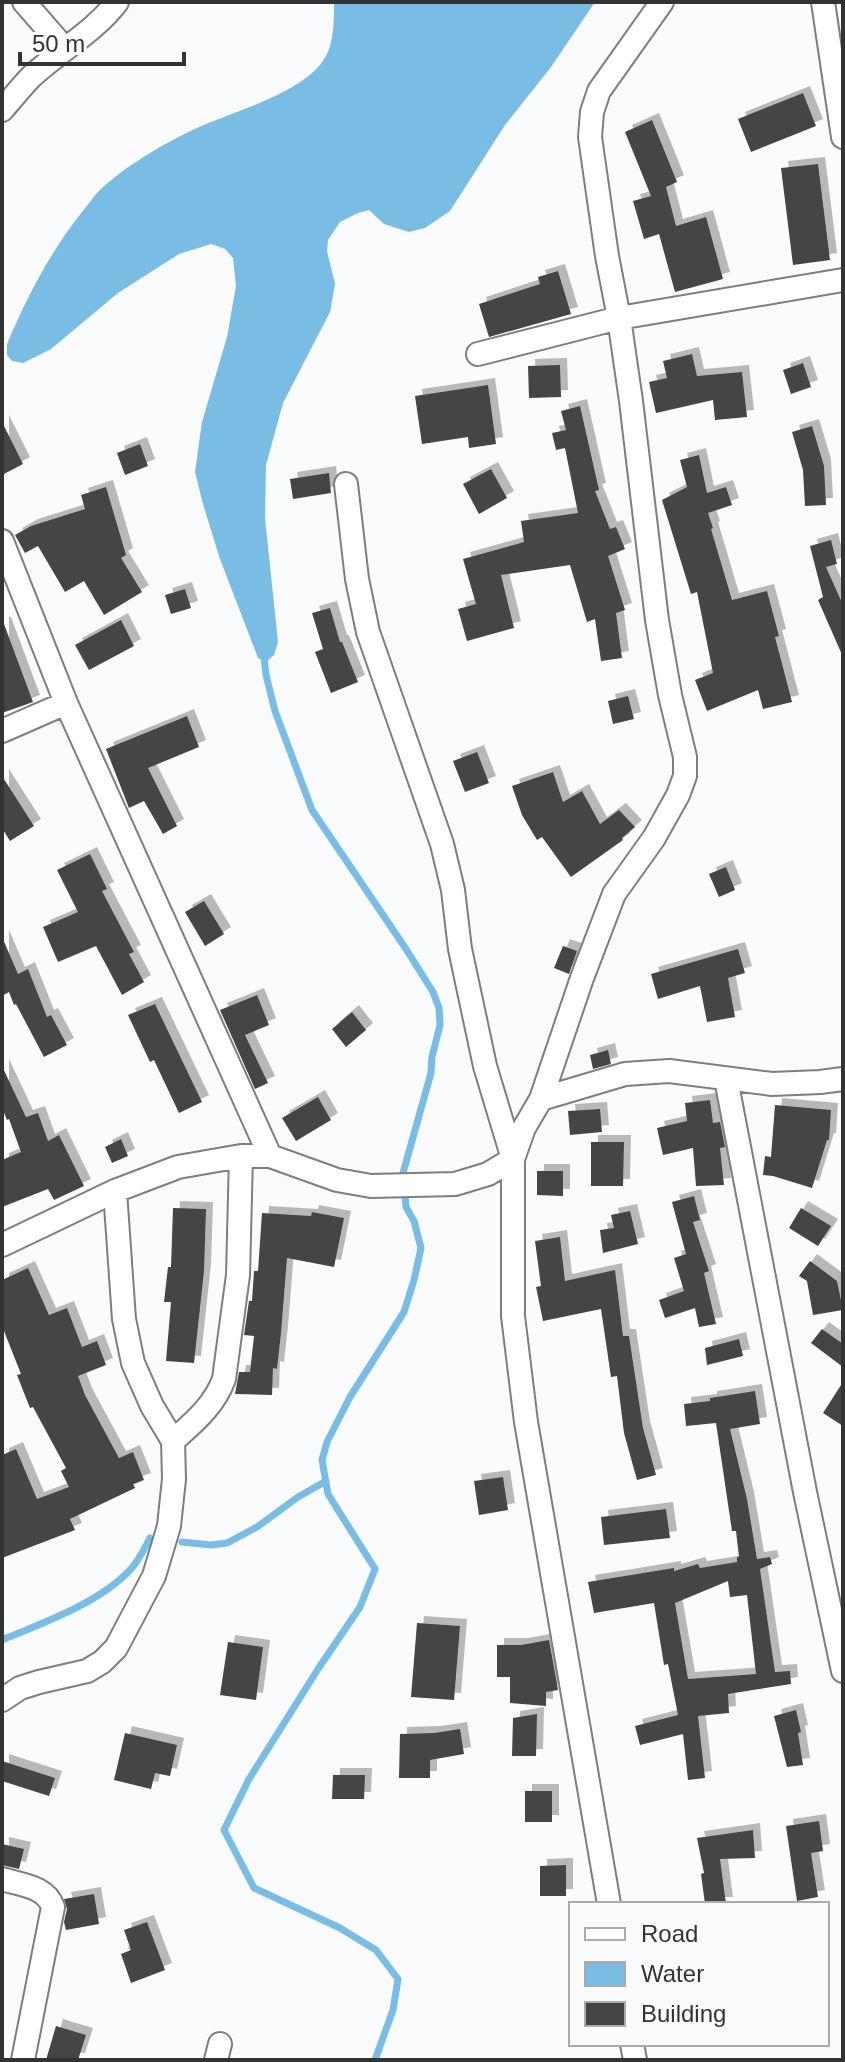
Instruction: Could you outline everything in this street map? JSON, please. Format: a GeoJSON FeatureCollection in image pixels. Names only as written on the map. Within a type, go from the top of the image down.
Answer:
{"type":"FeatureCollection","features":[{"type":"Feature","properties":{"kind":"street"},"geometry":{"type":"LineString","coordinates":[[24,2],[65,49]]}},
{"type":"Feature","properties":{"kind":"street"},"geometry":{"type":"LineString","coordinates":[[2,110],[31,77],[117,2]]}},
{"type":"Feature","properties":{"kind":"street"},"geometry":{"type":"LineString","coordinates":[[2,1245],[115,1191],[178,1167],[241,1156],[270,1156],[337,1180],[371,1186],[455,1184],[488,1174],[513,1159],[524,1128],[541,1099],[614,894],[654,838],[685,776],[685,757],[657,620],[631,401],[590,137],[592,112],[599,91],[662,2]]}},
{"type":"Feature","properties":{"kind":"street"},"geometry":{"type":"LineString","coordinates":[[823,2],[843,137]]}},
{"type":"Feature","properties":{"kind":"street"},"geometry":{"type":"LineString","coordinates":[[478,354],[619,318],[843,280]]}},
{"type":"Feature","properties":{"kind":"street"},"geometry":{"type":"LineString","coordinates":[[346,484],[357,579],[368,632],[442,844],[485,1066],[513,1159],[513,1316],[518,1361],[609,1902]]}},
{"type":"Feature","properties":{"kind":"street"},"geometry":{"type":"LineString","coordinates":[[2,541],[66,703],[270,1156]]}},
{"type":"Feature","properties":{"kind":"street"},"geometry":{"type":"LineString","coordinates":[[2,731],[66,703]]}},
{"type":"Feature","properties":{"kind":"street"},"geometry":{"type":"LineString","coordinates":[[541,1099],[625,1074],[669,1071],[772,1084],[843,1079]]}},
{"type":"Feature","properties":{"kind":"street"},"geometry":{"type":"LineString","coordinates":[[726,1079],[805,1492],[843,1671]]}},
{"type":"Feature","properties":{"kind":"street"},"geometry":{"type":"LineString","coordinates":[[173,1441],[206,1410],[224,1379],[238,1275],[241,1156]]}},
{"type":"Feature","properties":{"kind":"street"},"geometry":{"type":"LineString","coordinates":[[2,1700],[20,1688],[87,1671],[116,1648],[154,1576],[169,1526],[174,1479],[173,1441],[152,1406],[133,1363],[124,1319],[115,1191]]}},
{"type":"Feature","properties":{"kind":"street"},"geometry":{"type":"LineString","coordinates":[[2,1879],[39,1890],[50,1897],[53,1907],[23,2060]]}},
{"type":"Feature","properties":{"kind":"water"},"geometry":{"type":"Polygon","coordinates":[[[334,2],[595,2],[551,67],[505,125],[450,211],[425,228],[409,232],[384,224],[369,210],[340,222],[328,240],[327,251],[335,284],[330,312],[283,403],[266,465],[265,518],[278,642],[274,655],[266,662],[258,658],[220,559],[195,472],[202,422],[227,337],[236,286],[233,258],[225,249],[211,244],[179,254],[118,293],[51,349],[23,363],[12,361],[7,355],[7,344],[49,259],[99,191],[165,144],[272,98],[304,79],[317,68],[329,50],[334,2]]]}},
{"type":"Feature","properties":{"kind":"building"},"geometry":{"type":"Polygon","coordinates":[[[803,93],[816,126],[751,152],[738,119],[803,93]]]}},
{"type":"Feature","properties":{"kind":"building"},"geometry":{"type":"Polygon","coordinates":[[[652,120],[677,182],[666,187],[676,226],[706,217],[723,279],[675,292],[659,234],[644,239],[633,201],[651,196],[625,132],[652,120]]]}},
{"type":"Feature","properties":{"kind":"building"},"geometry":{"type":"Polygon","coordinates":[[[818,164],[830,260],[793,265],[781,168],[818,164]]]}},
{"type":"Feature","properties":{"kind":"building"},"geometry":{"type":"Polygon","coordinates":[[[558,271],[571,314],[489,337],[479,304],[540,284],[538,277],[558,271]]]}},
{"type":"Feature","properties":{"kind":"building"},"geometry":{"type":"Polygon","coordinates":[[[692,354],[697,376],[742,372],[747,417],[715,420],[713,400],[656,413],[649,382],[667,378],[663,361],[692,354]]]}},
{"type":"Feature","properties":{"kind":"building"},"geometry":{"type":"Polygon","coordinates":[[[803,363],[811,387],[791,394],[783,370],[803,363]]]}},
{"type":"Feature","properties":{"kind":"building"},"geometry":{"type":"Polygon","coordinates":[[[560,365],[561,397],[529,398],[528,366],[560,365]]]}},
{"type":"Feature","properties":{"kind":"building"},"geometry":{"type":"Polygon","coordinates":[[[488,385],[496,444],[469,448],[468,437],[422,444],[415,396],[488,385]]]}},
{"type":"Feature","properties":{"kind":"building"},"geometry":{"type":"Polygon","coordinates":[[[580,406],[599,490],[595,491],[610,529],[616,527],[625,549],[608,556],[625,610],[616,613],[622,658],[601,661],[595,619],[587,622],[570,565],[501,575],[514,628],[467,641],[458,609],[476,604],[463,559],[524,542],[521,521],[578,513],[565,448],[556,450],[552,433],[566,430],[561,411],[580,406]]]}},
{"type":"Feature","properties":{"kind":"building"},"geometry":{"type":"Polygon","coordinates":[[[2,422],[23,464],[2,475],[2,422]]]}},
{"type":"Feature","properties":{"kind":"building"},"geometry":{"type":"Polygon","coordinates":[[[812,426],[824,466],[826,505],[805,506],[803,470],[792,432],[812,426]]]}},
{"type":"Feature","properties":{"kind":"building"},"geometry":{"type":"Polygon","coordinates":[[[140,444],[148,466],[125,475],[117,453],[140,444]]]}},
{"type":"Feature","properties":{"kind":"building"},"geometry":{"type":"Polygon","coordinates":[[[699,455],[707,493],[726,487],[732,505],[708,513],[732,600],[767,591],[792,702],[763,709],[758,690],[707,711],[695,680],[713,673],[697,592],[691,594],[662,500],[687,487],[680,460],[699,455]]]}},
{"type":"Feature","properties":{"kind":"building"},"geometry":{"type":"Polygon","coordinates":[[[491,469],[507,498],[479,514],[463,484],[491,469]]]}},
{"type":"Feature","properties":{"kind":"building"},"geometry":{"type":"Polygon","coordinates":[[[329,473],[331,493],[293,499],[290,479],[329,473]]]}},
{"type":"Feature","properties":{"kind":"building"},"geometry":{"type":"Polygon","coordinates":[[[106,487],[126,555],[121,558],[142,592],[104,615],[84,581],[65,592],[38,546],[25,553],[15,535],[31,526],[85,509],[81,495],[106,487]]]}},
{"type":"Feature","properties":{"kind":"building"},"geometry":{"type":"Polygon","coordinates":[[[831,540],[837,564],[826,567],[843,605],[843,657],[818,600],[823,597],[810,546],[831,540]]]}},
{"type":"Feature","properties":{"kind":"building"},"geometry":{"type":"Polygon","coordinates":[[[185,589],[191,608],[171,614],[165,595],[185,589]]]}},
{"type":"Feature","properties":{"kind":"building"},"geometry":{"type":"Polygon","coordinates":[[[330,608],[340,642],[358,682],[331,693],[315,652],[323,649],[312,613],[330,608]]]}},
{"type":"Feature","properties":{"kind":"building"},"geometry":{"type":"Polygon","coordinates":[[[121,620],[134,646],[89,670],[75,645],[121,620]]]}},
{"type":"Feature","properties":{"kind":"building"},"geometry":{"type":"Polygon","coordinates":[[[2,624],[33,702],[2,713],[2,624]]]}},
{"type":"Feature","properties":{"kind":"building"},"geometry":{"type":"Polygon","coordinates":[[[628,696],[634,719],[613,724],[608,701],[628,696]]]}},
{"type":"Feature","properties":{"kind":"building"},"geometry":{"type":"Polygon","coordinates":[[[187,716],[199,747],[148,768],[177,826],[163,834],[144,801],[129,808],[106,749],[187,716]]]}},
{"type":"Feature","properties":{"kind":"building"},"geometry":{"type":"Polygon","coordinates":[[[477,752],[489,783],[465,792],[453,761],[477,752]]]}},
{"type":"Feature","properties":{"kind":"building"},"geometry":{"type":"Polygon","coordinates":[[[553,772],[563,802],[582,791],[600,824],[619,810],[635,827],[623,840],[571,877],[542,837],[537,840],[522,815],[512,786],[553,772]]]}},
{"type":"Feature","properties":{"kind":"building"},"geometry":{"type":"Polygon","coordinates":[[[2,776],[34,826],[10,841],[2,828],[2,776]]]}},
{"type":"Feature","properties":{"kind":"building"},"geometry":{"type":"Polygon","coordinates":[[[90,854],[107,889],[102,891],[134,952],[129,954],[144,982],[122,995],[96,946],[58,962],[43,927],[78,912],[57,870],[90,854]]]}},
{"type":"Feature","properties":{"kind":"building"},"geometry":{"type":"Polygon","coordinates":[[[726,867],[735,890],[719,897],[709,874],[726,867]]]}},
{"type":"Feature","properties":{"kind":"building"},"geometry":{"type":"Polygon","coordinates":[[[204,901],[224,934],[205,946],[185,912],[204,901]]]}},
{"type":"Feature","properties":{"kind":"building"},"geometry":{"type":"Polygon","coordinates":[[[2,937],[18,974],[28,969],[47,1017],[51,1015],[67,1045],[44,1057],[9,992],[2,996],[2,937]]]}},
{"type":"Feature","properties":{"kind":"building"},"geometry":{"type":"Polygon","coordinates":[[[563,946],[577,951],[569,974],[554,968],[563,946]]]}},
{"type":"Feature","properties":{"kind":"building"},"geometry":{"type":"Polygon","coordinates":[[[738,949],[745,973],[728,978],[735,1017],[707,1022],[700,986],[658,999],[651,974],[738,949]]]}},
{"type":"Feature","properties":{"kind":"building"},"geometry":{"type":"Polygon","coordinates":[[[257,995],[269,1025],[245,1035],[268,1083],[255,1089],[220,1010],[257,995]]]}},
{"type":"Feature","properties":{"kind":"building"},"geometry":{"type":"Polygon","coordinates":[[[155,1004],[202,1102],[179,1113],[128,1015],[155,1004]]]}},
{"type":"Feature","properties":{"kind":"building"},"geometry":{"type":"Polygon","coordinates":[[[352,1012],[366,1030],[346,1047],[332,1029],[352,1012]]]}},
{"type":"Feature","properties":{"kind":"building"},"geometry":{"type":"Polygon","coordinates":[[[608,1050],[611,1064],[593,1069],[590,1055],[608,1050]]]}},
{"type":"Feature","properties":{"kind":"building"},"geometry":{"type":"Polygon","coordinates":[[[2,1066],[26,1117],[38,1113],[48,1141],[59,1135],[84,1186],[54,1200],[48,1189],[2,1207],[2,1160],[21,1152],[2,1108],[2,1066]]]}},
{"type":"Feature","properties":{"kind":"building"},"geometry":{"type":"Polygon","coordinates":[[[318,1097],[331,1120],[296,1141],[282,1118],[318,1097]]]}},
{"type":"Feature","properties":{"kind":"building"},"geometry":{"type":"Polygon","coordinates":[[[710,1100],[713,1123],[720,1122],[725,1147],[720,1148],[724,1185],[696,1186],[693,1148],[663,1155],[657,1128],[687,1121],[685,1103],[710,1100]]]}},
{"type":"Feature","properties":{"kind":"building"},"geometry":{"type":"Polygon","coordinates":[[[775,1105],[831,1110],[829,1140],[812,1188],[763,1175],[765,1156],[771,1157],[775,1105]]]}},
{"type":"Feature","properties":{"kind":"building"},"geometry":{"type":"Polygon","coordinates":[[[600,1109],[602,1132],[570,1135],[568,1111],[600,1109]]]}},
{"type":"Feature","properties":{"kind":"building"},"geometry":{"type":"Polygon","coordinates":[[[121,1139],[128,1156],[112,1163],[105,1147],[121,1139]]]}},
{"type":"Feature","properties":{"kind":"building"},"geometry":{"type":"Polygon","coordinates":[[[591,1142],[624,1142],[623,1186],[591,1186],[591,1142]]]}},
{"type":"Feature","properties":{"kind":"building"},"geometry":{"type":"Polygon","coordinates":[[[537,1171],[563,1171],[563,1196],[537,1195],[537,1171]]]}},
{"type":"Feature","properties":{"kind":"building"},"geometry":{"type":"Polygon","coordinates":[[[694,1196],[700,1220],[693,1222],[709,1271],[704,1273],[716,1324],[699,1327],[695,1308],[665,1318],[659,1300],[684,1291],[674,1258],[686,1254],[672,1202],[694,1196]]]}},
{"type":"Feature","properties":{"kind":"building"},"geometry":{"type":"Polygon","coordinates":[[[173,1208],[206,1209],[204,1271],[194,1363],[166,1361],[171,1302],[164,1302],[168,1267],[171,1267],[173,1208]]]}},
{"type":"Feature","properties":{"kind":"building"},"geometry":{"type":"Polygon","coordinates":[[[801,1208],[831,1226],[818,1246],[789,1228],[801,1208]]]}},
{"type":"Feature","properties":{"kind":"building"},"geometry":{"type":"Polygon","coordinates":[[[630,1211],[638,1244],[603,1253],[600,1230],[614,1228],[611,1215],[630,1211]]]}},
{"type":"Feature","properties":{"kind":"building"},"geometry":{"type":"Polygon","coordinates":[[[312,1212],[344,1218],[334,1267],[287,1258],[272,1395],[235,1394],[239,1372],[250,1372],[254,1336],[244,1335],[249,1301],[252,1301],[254,1271],[258,1271],[262,1213],[311,1216],[312,1212]]]}},
{"type":"Feature","properties":{"kind":"building"},"geometry":{"type":"Polygon","coordinates":[[[560,1237],[565,1281],[615,1270],[623,1336],[629,1336],[643,1428],[656,1475],[637,1480],[624,1433],[617,1376],[611,1377],[601,1309],[543,1321],[536,1287],[541,1286],[535,1241],[560,1237]]]}},
{"type":"Feature","properties":{"kind":"building"},"geometry":{"type":"Polygon","coordinates":[[[810,1261],[837,1281],[843,1310],[813,1315],[807,1281],[799,1276],[810,1261]]]}},
{"type":"Feature","properties":{"kind":"building"},"geometry":{"type":"Polygon","coordinates":[[[28,1268],[49,1315],[67,1308],[82,1347],[97,1341],[106,1365],[78,1376],[119,1458],[133,1452],[144,1480],[133,1484],[135,1488],[70,1519],[75,1530],[2,1558],[2,1455],[16,1449],[37,1499],[69,1487],[61,1471],[66,1468],[33,1407],[30,1408],[17,1375],[21,1374],[2,1326],[2,1280],[28,1268]]]}},
{"type":"Feature","properties":{"kind":"building"},"geometry":{"type":"Polygon","coordinates":[[[822,1329],[843,1344],[843,1367],[811,1343],[822,1329]]]}},
{"type":"Feature","properties":{"kind":"building"},"geometry":{"type":"Polygon","coordinates":[[[739,1339],[743,1356],[707,1365],[705,1348],[739,1339]]]}},
{"type":"Feature","properties":{"kind":"building"},"geometry":{"type":"Polygon","coordinates":[[[843,1382],[843,1426],[823,1413],[843,1382]]]}},
{"type":"Feature","properties":{"kind":"building"},"geometry":{"type":"Polygon","coordinates":[[[755,1391],[760,1424],[730,1429],[747,1499],[757,1559],[770,1557],[772,1564],[760,1569],[775,1672],[790,1671],[791,1684],[728,1694],[729,1713],[698,1716],[705,1778],[688,1780],[683,1734],[640,1745],[635,1726],[678,1715],[668,1664],[664,1665],[654,1603],[594,1613],[588,1582],[674,1568],[674,1571],[698,1564],[700,1568],[737,1562],[736,1531],[732,1531],[716,1423],[686,1426],[684,1404],[710,1401],[710,1398],[755,1391]],[[728,1581],[675,1603],[688,1679],[756,1674],[747,1595],[730,1597],[728,1581]]]}},
{"type":"Feature","properties":{"kind":"building"},"geometry":{"type":"Polygon","coordinates":[[[503,1477],[508,1510],[479,1515],[474,1481],[503,1477]]]}},
{"type":"Feature","properties":{"kind":"building"},"geometry":{"type":"Polygon","coordinates":[[[666,1509],[670,1538],[604,1545],[601,1517],[666,1509]]]}},
{"type":"Feature","properties":{"kind":"building"},"geometry":{"type":"Polygon","coordinates":[[[417,1623],[460,1626],[454,1700],[411,1697],[417,1623]]]}},
{"type":"Feature","properties":{"kind":"building"},"geometry":{"type":"Polygon","coordinates":[[[549,1640],[558,1690],[546,1692],[546,1706],[510,1703],[510,1677],[497,1677],[497,1645],[549,1640]]]}},
{"type":"Feature","properties":{"kind":"building"},"geometry":{"type":"Polygon","coordinates":[[[228,1642],[263,1647],[256,1700],[220,1695],[228,1642]]]}},
{"type":"Feature","properties":{"kind":"building"},"geometry":{"type":"Polygon","coordinates":[[[796,1710],[803,1765],[787,1767],[774,1716],[796,1710]]]}},
{"type":"Feature","properties":{"kind":"building"},"geometry":{"type":"Polygon","coordinates":[[[537,1714],[536,1756],[512,1756],[513,1718],[537,1714]]]}},
{"type":"Feature","properties":{"kind":"building"},"geometry":{"type":"Polygon","coordinates":[[[460,1729],[464,1754],[430,1760],[430,1778],[399,1778],[400,1734],[460,1729]]]}},
{"type":"Feature","properties":{"kind":"building"},"geometry":{"type":"Polygon","coordinates":[[[125,1733],[177,1745],[170,1776],[155,1773],[151,1789],[114,1780],[125,1733]]]}},
{"type":"Feature","properties":{"kind":"building"},"geometry":{"type":"Polygon","coordinates":[[[2,1761],[55,1778],[49,1796],[2,1781],[2,1761]]]}},
{"type":"Feature","properties":{"kind":"building"},"geometry":{"type":"Polygon","coordinates":[[[333,1775],[365,1775],[364,1799],[332,1799],[333,1775]]]}},
{"type":"Feature","properties":{"kind":"building"},"geometry":{"type":"Polygon","coordinates":[[[525,1791],[552,1791],[552,1822],[525,1822],[525,1791]]]}},
{"type":"Feature","properties":{"kind":"building"},"geometry":{"type":"Polygon","coordinates":[[[819,1821],[823,1851],[811,1853],[818,1897],[797,1901],[786,1826],[819,1821]]]}},
{"type":"Feature","properties":{"kind":"building"},"geometry":{"type":"Polygon","coordinates":[[[753,1830],[755,1858],[720,1859],[726,1902],[705,1902],[701,1874],[704,1873],[697,1838],[753,1830]]]}},
{"type":"Feature","properties":{"kind":"building"},"geometry":{"type":"Polygon","coordinates":[[[2,1844],[24,1849],[19,1869],[2,1865],[2,1844]]]}},
{"type":"Feature","properties":{"kind":"building"},"geometry":{"type":"Polygon","coordinates":[[[566,1865],[566,1896],[540,1896],[540,1866],[566,1865]]]}},
{"type":"Feature","properties":{"kind":"building"},"geometry":{"type":"Polygon","coordinates":[[[94,1894],[99,1924],[66,1930],[64,1899],[94,1894]]]}},
{"type":"Feature","properties":{"kind":"building"},"geometry":{"type":"Polygon","coordinates":[[[147,1922],[165,1970],[131,1983],[121,1954],[131,1950],[124,1930],[147,1922]]]}},
{"type":"Feature","properties":{"kind":"building"},"geometry":{"type":"Polygon","coordinates":[[[56,2026],[86,2035],[78,2060],[46,2060],[56,2026]]]}},
{"type":"Feature","properties":{"kind":"waterway"},"geometry":{"type":"LineString","coordinates":[[264,656],[275,711],[312,810],[406,949],[433,992],[439,1008],[440,1025],[431,1073],[403,1173],[406,1207],[414,1221],[421,1248],[414,1280],[404,1312],[350,1397],[327,1442],[322,1460],[328,1494],[375,1569],[360,1607],[249,1779],[224,1830],[254,1888],[340,1928],[376,1950],[398,1979],[393,2010],[375,2060]]}},
{"type":"Feature","properties":{"kind":"waterway"},"geometry":{"type":"LineString","coordinates":[[182,1542],[227,1543],[326,1481]]}},
{"type":"Feature","properties":{"kind":"waterway"},"geometry":{"type":"LineString","coordinates":[[2,1640],[70,1611],[103,1592],[133,1567],[150,1538]]}}]}
